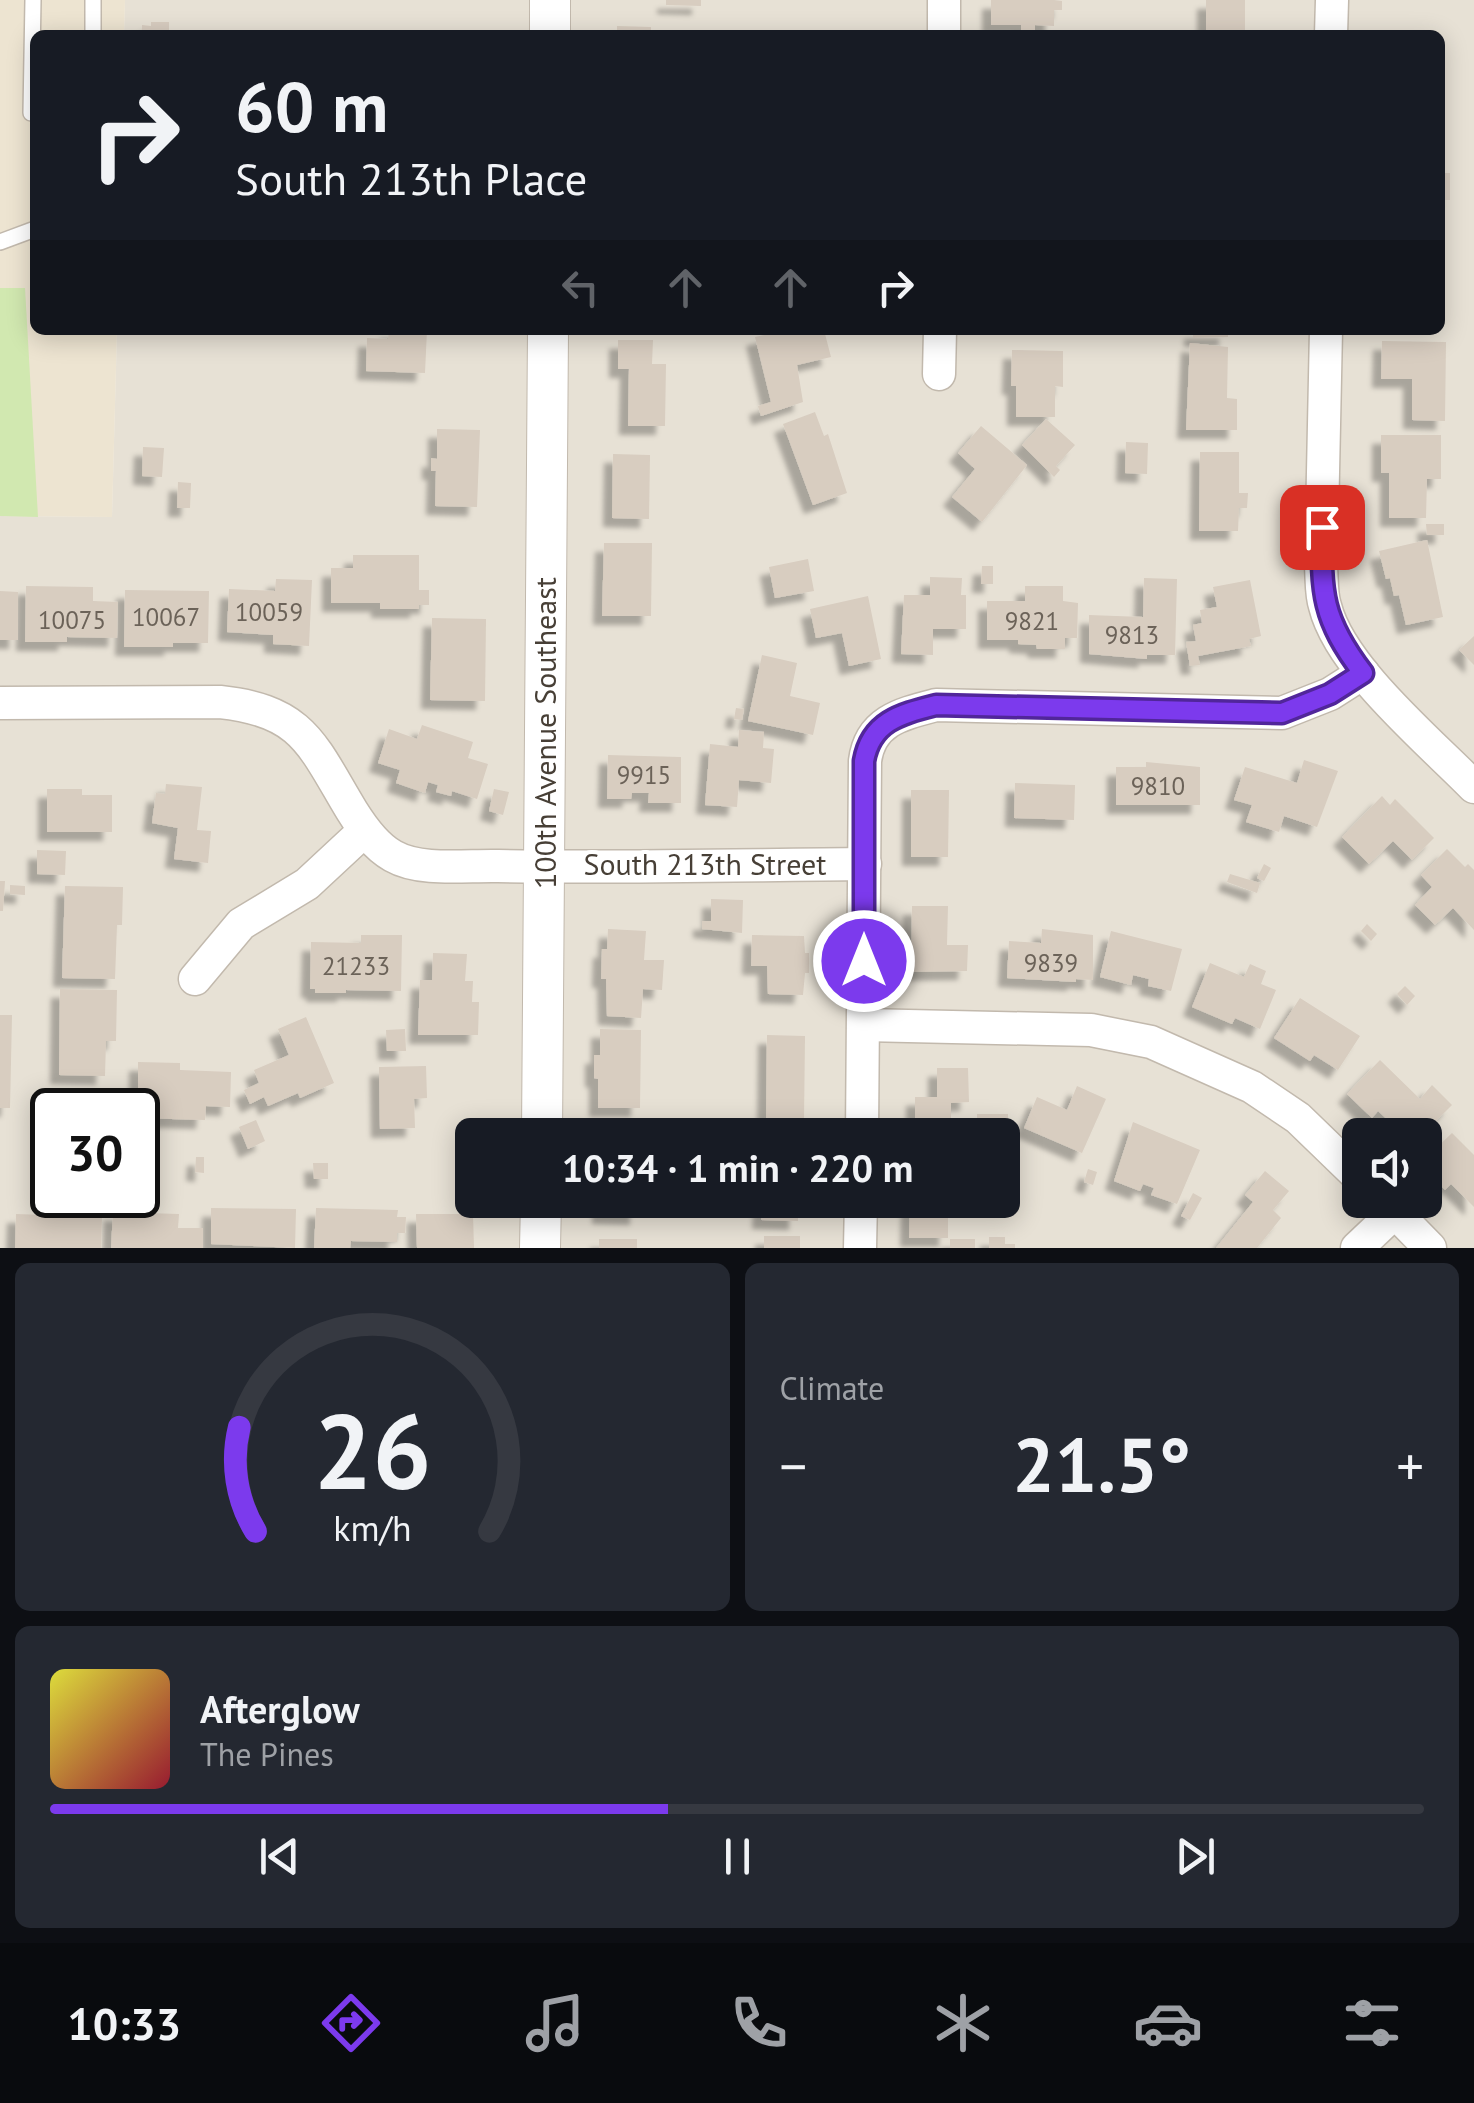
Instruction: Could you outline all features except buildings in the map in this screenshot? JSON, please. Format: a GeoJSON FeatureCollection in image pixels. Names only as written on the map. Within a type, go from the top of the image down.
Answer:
{"type":"FeatureCollection","features":[{"type":"Feature","properties":{"kind":"street"},"geometry":{"type":"LineString","coordinates":[[550,0],[550,30]]}},
{"type":"Feature","properties":{"kind":"street"},"geometry":{"type":"LineString","coordinates":[[944,0],[944,30]]}},
{"type":"Feature","properties":{"kind":"street"},"geometry":{"type":"LineString","coordinates":[[1331,30],[1332,0]]}},
{"type":"Feature","properties":{"kind":"street","name":"100th Avenue Southeast"},"geometry":{"type":"LineString","coordinates":[[542,1118],[548,335]]}},
{"type":"Feature","properties":{"kind":"street"},"geometry":{"type":"LineString","coordinates":[[939,374],[940,335]]}},
{"type":"Feature","properties":{"kind":"street"},"geometry":{"type":"LineString","coordinates":[[1326,335],[1321,567],[1324,606],[1339,641],[1363,673],[1474,787]]}},
{"type":"Feature","properties":{"kind":"street"},"geometry":{"type":"LineString","coordinates":[[862,1118],[864,761],[867,744],[877,730],[902,714],[936,705],[1282,713],[1330,694],[1363,673]]}},
{"type":"Feature","properties":{"kind":"street"},"geometry":{"type":"LineString","coordinates":[[0,704],[220,702],[255,706],[289,721],[316,748],[364,831],[306,884],[241,924],[195,979]]}},
{"type":"Feature","properties":{"kind":"street","name":"South 213th Street"},"geometry":{"type":"LineString","coordinates":[[364,831],[393,856],[423,864],[864,864]]}},
{"type":"Feature","properties":{"kind":"street"},"geometry":{"type":"LineString","coordinates":[[864,1026],[1091,1030],[1151,1042],[1252,1087],[1298,1118],[1342,1161]]}},
{"type":"Feature","properties":{"kind":"street"},"geometry":{"type":"LineString","coordinates":[[540,1248],[541,1218]]}},
{"type":"Feature","properties":{"kind":"street"},"geometry":{"type":"LineString","coordinates":[[860,1248],[861,1218]]}},
{"type":"Feature","properties":{"kind":"street"},"geometry":{"type":"LineString","coordinates":[[1358,1248],[1380,1218]]}},
{"type":"Feature","properties":{"kind":"street"},"geometry":{"type":"LineString","coordinates":[[1401,1218],[1430,1248]]}},
{"type":"Feature","properties":{"kind":"lane"},"geometry":{"type":"LineString","coordinates":[[32,30],[33,0]]}},
{"type":"Feature","properties":{"kind":"lane"},"geometry":{"type":"LineString","coordinates":[[93,30],[94,0]]}},
{"type":"Feature","properties":{"kind":"lane"},"geometry":{"type":"LineString","coordinates":[[0,242],[30,232]]}},
{"type":"Feature","properties":{"kind":"shaded area"},"geometry":{"type":"Polygon","coordinates":[[[0,0],[125,0],[124,30],[30,30],[30,335],[117,335],[112,517],[0,516],[0,0]]]}},
{"type":"Feature","properties":{"kind":"shaded area"},"geometry":{"type":"Polygon","coordinates":[[[125,0],[1474,0],[1474,1248],[0,1248],[0,516],[112,517],[117,335],[1445,335],[1445,30],[124,30],[125,0]]]}},
{"type":"Feature","properties":{"kind":"green space"},"geometry":{"type":"Polygon","coordinates":[[[0,288],[25,288],[38,517],[0,516],[0,288]]]}},
{"type":"Feature","properties":{"kind":"route"},"geometry":{"type":"LineString","coordinates":[[864,961],[864,761],[867,744],[877,730],[902,714],[936,705],[1258,714],[1282,713],[1330,694],[1363,673],[1339,641],[1324,606],[1322,527]]}}]}
